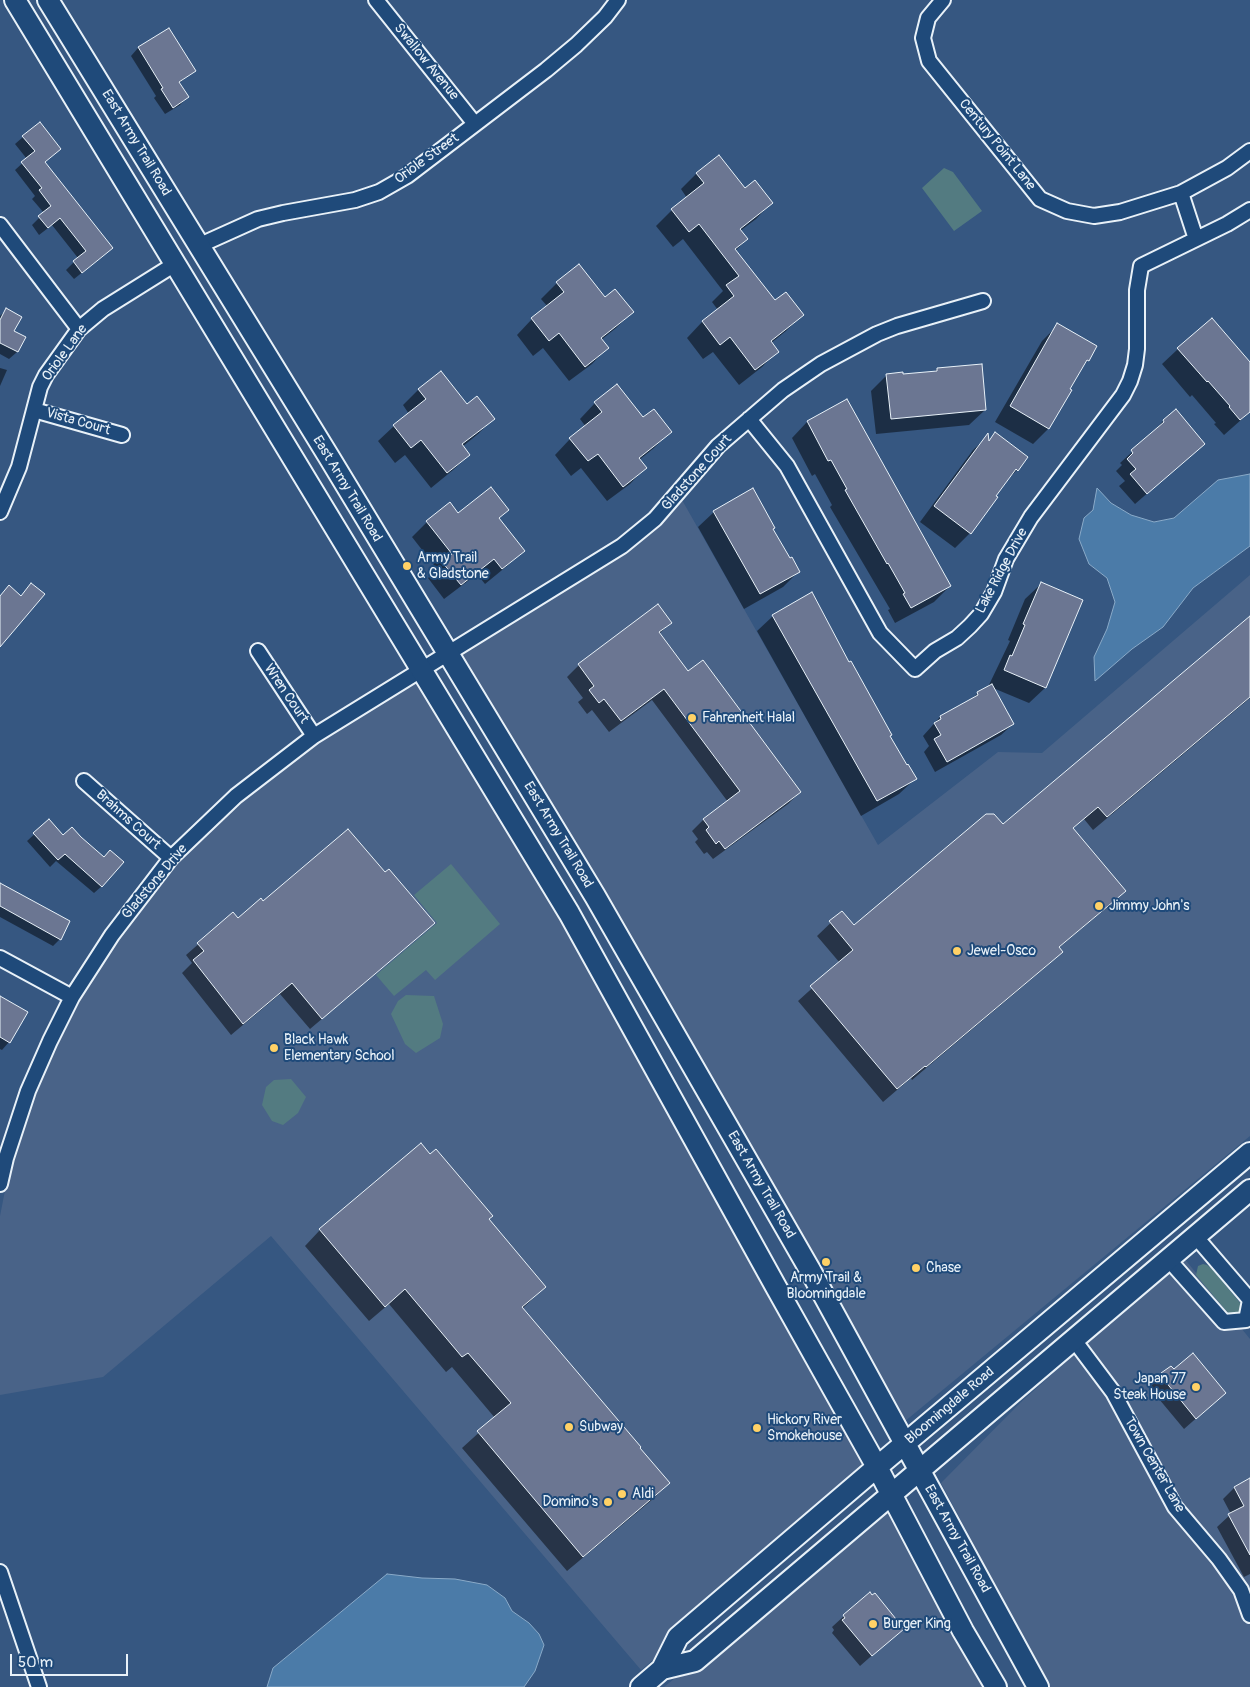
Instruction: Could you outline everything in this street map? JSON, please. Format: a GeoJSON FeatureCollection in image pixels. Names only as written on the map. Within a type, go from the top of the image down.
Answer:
{"type":"FeatureCollection","features":[{"type":"Feature","properties":{"kind":"main road"},"geometry":{"type":"LineString","coordinates":[[15,0],[569,913],[877,1467],[963,1631],[996,1687]]}},
{"type":"Feature","properties":{"kind":"main road","name":"East Army Trail Road"},"geometry":{"type":"LineString","coordinates":[[48,0],[329,457],[595,896],[802,1256],[1038,1687]]}},
{"type":"Feature","properties":{"kind":"main road","name":"Bloomingdale Road"},"geometry":{"type":"LineString","coordinates":[[641,1687],[662,1669],[678,1637],[1250,1153]]}},
{"type":"Feature","properties":{"kind":"main road","name":"Bloomingdale Road"},"geometry":{"type":"LineString","coordinates":[[662,1669],[695,1661],[1250,1190]]}},
{"type":"Feature","properties":{"kind":"street","name":"Swallow Avenue"},"geometry":{"type":"LineString","coordinates":[[376,0],[475,124]]}},
{"type":"Feature","properties":{"kind":"street","name":"Oriole Street"},"geometry":{"type":"LineString","coordinates":[[198,246],[258,219],[355,200],[379,192],[407,176],[576,45],[605,17],[618,0]]}},
{"type":"Feature","properties":{"kind":"street","name":"Century Point Lane"},"geometry":{"type":"LineString","coordinates":[[944,0],[928,18],[923,38],[929,61],[1040,199],[1067,211],[1094,216],[1120,212],[1181,193],[1227,168],[1250,151]]}},
{"type":"Feature","properties":{"kind":"street"},"geometry":{"type":"LineString","coordinates":[[1181,193],[1196,240],[1250,210]]}},
{"type":"Feature","properties":{"kind":"street"},"geometry":{"type":"LineString","coordinates":[[0,225],[79,329]]}},
{"type":"Feature","properties":{"kind":"street","name":"Lake Ridge Drive"},"geometry":{"type":"LineString","coordinates":[[748,419],[787,466],[880,634],[915,669],[935,651],[957,638],[981,614],[994,592],[1006,559],[1031,517],[1123,395],[1135,365],[1137,349],[1137,290],[1141,266],[1196,240]]}},
{"type":"Feature","properties":{"kind":"street","name":"Oriole Lane"},"geometry":{"type":"LineString","coordinates":[[0,512],[19,467],[40,387],[46,375],[79,329],[103,309],[174,264]]}},
{"type":"Feature","properties":{"kind":"street","name":"Gladstone Court"},"geometry":{"type":"LineString","coordinates":[[422,669],[622,546],[655,519],[718,446],[790,385],[821,364],[897,326],[983,301]]}},
{"type":"Feature","properties":{"kind":"street","name":"Vista Court"},"geometry":{"type":"LineString","coordinates":[[34,410],[122,435]]}},
{"type":"Feature","properties":{"kind":"street","name":"Wren Court"},"geometry":{"type":"LineString","coordinates":[[258,652],[314,736]]}},
{"type":"Feature","properties":{"kind":"street","name":"Gladstone Drive"},"geometry":{"type":"LineString","coordinates":[[0,1184],[3,1157],[28,1091],[72,997],[112,935],[171,858],[236,796],[314,736],[422,669]]}},
{"type":"Feature","properties":{"kind":"street","name":"Brahms Court"},"geometry":{"type":"LineString","coordinates":[[84,781],[171,858]]}},
{"type":"Feature","properties":{"kind":"street"},"geometry":{"type":"LineString","coordinates":[[0,958],[72,997]]}},
{"type":"Feature","properties":{"kind":"street"},"geometry":{"type":"LineString","coordinates":[[1168,1260],[1224,1322],[1248,1323],[1250,1300],[1196,1237]]}},
{"type":"Feature","properties":{"kind":"street","name":"Town Center Lane"},"geometry":{"type":"LineString","coordinates":[[1074,1340],[1113,1392],[1175,1507],[1220,1559],[1241,1590],[1250,1615]]}},
{"type":"Feature","properties":{"kind":"street"},"geometry":{"type":"LineString","coordinates":[[0,1572],[3,1592],[39,1687]]}},
{"type":"Feature","properties":{"kind":"shaded area"},"geometry":{"type":"Polygon","coordinates":[[[1250,474],[1250,546],[1193,588],[1163,627],[1132,649],[1095,681],[1094,657],[1107,629],[1115,602],[1107,578],[1089,564],[1079,539],[1084,518],[1093,510],[1097,488],[1111,503],[1131,515],[1154,522],[1174,518],[1218,480],[1250,474]]]}},
{"type":"Feature","properties":{"kind":"shaded area"},"geometry":{"type":"Polygon","coordinates":[[[682,500],[878,845],[998,752],[1042,753],[1250,575],[1250,1136],[904,1422],[457,656],[631,547],[682,500]]]}},
{"type":"Feature","properties":{"kind":"shaded area"},"geometry":{"type":"Polygon","coordinates":[[[421,676],[592,964],[873,1474],[641,1670],[271,1236],[103,1377],[0,1395],[0,1216],[11,1160],[37,1088],[73,1009],[119,936],[175,863],[239,803],[318,741],[421,676]]]}},
{"type":"Feature","properties":{"kind":"shaded area"},"geometry":{"type":"Polygon","coordinates":[[[1183,1257],[1250,1339],[1250,1687],[1050,1687],[941,1483],[1021,1402],[1183,1257]]]}},
{"type":"Feature","properties":{"kind":"shaded area"},"geometry":{"type":"Polygon","coordinates":[[[889,1505],[990,1687],[664,1687],[889,1505]]]}},
{"type":"Feature","properties":{"kind":"shaded area"},"geometry":{"type":"Polygon","coordinates":[[[387,1574],[455,1579],[487,1585],[505,1598],[512,1611],[529,1623],[539,1634],[544,1645],[535,1671],[524,1687],[267,1687],[273,1668],[387,1574]]]}},
{"type":"Feature","properties":{"kind":"green space"},"geometry":{"type":"Polygon","coordinates":[[[944,168],[953,172],[982,211],[954,231],[922,188],[944,168]]]}},
{"type":"Feature","properties":{"kind":"green space"},"geometry":{"type":"Polygon","coordinates":[[[451,864],[500,924],[435,980],[426,970],[394,996],[376,975],[437,923],[414,895],[451,864]]]}},
{"type":"Feature","properties":{"kind":"green space"},"geometry":{"type":"Polygon","coordinates":[[[406,995],[434,996],[443,1024],[440,1038],[416,1053],[405,1044],[391,1014],[398,1001],[406,995]]]}},
{"type":"Feature","properties":{"kind":"green space"},"geometry":{"type":"Polygon","coordinates":[[[291,1079],[306,1097],[298,1113],[283,1125],[272,1121],[262,1105],[266,1087],[274,1080],[291,1079]]]}},
{"type":"Feature","properties":{"kind":"green space"},"geometry":{"type":"Polygon","coordinates":[[[1203,1264],[1212,1269],[1241,1304],[1239,1312],[1229,1314],[1196,1275],[1198,1266],[1203,1264]]]}},
{"type":"Feature","properties":{"kind":"building"},"geometry":{"type":"Polygon","coordinates":[[[169,28],[196,71],[179,82],[189,97],[173,108],[138,47],[169,28]]]}},
{"type":"Feature","properties":{"kind":"building"},"geometry":{"type":"Polygon","coordinates":[[[40,122],[61,149],[45,162],[113,248],[82,273],[73,261],[86,251],[60,218],[48,228],[38,216],[51,206],[39,190],[42,188],[21,162],[35,151],[22,136],[40,122]]]}},
{"type":"Feature","properties":{"kind":"building"},"geometry":{"type":"Polygon","coordinates":[[[719,155],[745,188],[755,180],[773,203],[740,229],[748,239],[735,249],[775,300],[786,292],[804,315],[771,341],[779,352],[755,370],[730,337],[720,345],[702,321],[734,296],[726,285],[739,276],[699,224],[689,232],[671,209],[704,183],[696,173],[719,155]]]}},
{"type":"Feature","properties":{"kind":"building"},"geometry":{"type":"Polygon","coordinates":[[[579,264],[605,297],[615,289],[634,312],[601,338],[609,348],[585,367],[559,333],[549,341],[531,318],[564,292],[556,282],[579,264]]]}},
{"type":"Feature","properties":{"kind":"building"},"geometry":{"type":"Polygon","coordinates":[[[6,308],[22,317],[14,331],[26,337],[18,352],[0,343],[0,320],[6,308]]]}},
{"type":"Feature","properties":{"kind":"building"},"geometry":{"type":"Polygon","coordinates":[[[1212,318],[1250,362],[1250,412],[1240,420],[1230,406],[1177,348],[1212,318]]]}},
{"type":"Feature","properties":{"kind":"building"},"geometry":{"type":"Polygon","coordinates":[[[1057,323],[1097,346],[1070,389],[1072,390],[1049,429],[1010,406],[1057,323]]]}},
{"type":"Feature","properties":{"kind":"building"},"geometry":{"type":"Polygon","coordinates":[[[982,364],[986,410],[891,419],[886,374],[937,371],[937,368],[982,364]]]}},
{"type":"Feature","properties":{"kind":"building"},"geometry":{"type":"Polygon","coordinates":[[[441,371],[467,404],[477,396],[495,419],[462,444],[470,455],[447,473],[421,440],[411,448],[393,425],[426,399],[418,389],[441,371]]]}},
{"type":"Feature","properties":{"kind":"building"},"geometry":{"type":"Polygon","coordinates":[[[617,384],[643,417],[654,409],[672,432],[639,458],[647,468],[623,487],[598,454],[588,461],[569,438],[602,412],[594,402],[617,384]]]}},
{"type":"Feature","properties":{"kind":"building"},"geometry":{"type":"Polygon","coordinates":[[[847,399],[951,586],[911,608],[903,594],[905,593],[845,490],[847,489],[831,460],[828,461],[807,421],[847,399]]]}},
{"type":"Feature","properties":{"kind":"building"},"geometry":{"type":"Polygon","coordinates":[[[1176,409],[1205,444],[1147,494],[1130,474],[1136,469],[1127,459],[1133,453],[1131,450],[1164,422],[1163,420],[1176,409]]]}},
{"type":"Feature","properties":{"kind":"building"},"geometry":{"type":"Polygon","coordinates":[[[995,432],[1028,457],[1018,471],[1016,469],[996,496],[998,497],[971,534],[934,506],[988,433],[989,441],[995,432]]]}},
{"type":"Feature","properties":{"kind":"building"},"geometry":{"type":"Polygon","coordinates":[[[491,487],[509,510],[499,518],[525,551],[502,569],[494,559],[461,585],[442,562],[452,554],[426,521],[450,502],[458,513],[491,487]]]}},
{"type":"Feature","properties":{"kind":"building"},"geometry":{"type":"Polygon","coordinates":[[[753,488],[775,528],[773,529],[800,572],[760,594],[713,511],[753,488]]]}},
{"type":"Feature","properties":{"kind":"building"},"geometry":{"type":"Polygon","coordinates":[[[1041,582],[1083,600],[1046,688],[1004,670],[1010,655],[1012,656],[1041,582]]]}},
{"type":"Feature","properties":{"kind":"building"},"geometry":{"type":"Polygon","coordinates":[[[31,583],[45,594],[0,647],[0,596],[9,585],[21,596],[31,583]]]}},
{"type":"Feature","properties":{"kind":"building"},"geometry":{"type":"Polygon","coordinates":[[[812,592],[849,662],[851,661],[892,735],[890,736],[917,779],[877,801],[772,615],[812,592]]]}},
{"type":"Feature","properties":{"kind":"building"},"geometry":{"type":"Polygon","coordinates":[[[658,604],[672,623],[659,632],[688,671],[703,660],[801,792],[725,849],[719,841],[716,844],[706,830],[709,827],[703,819],[740,791],[664,689],[621,721],[604,699],[599,703],[589,690],[594,686],[578,664],[658,604]]]}},
{"type":"Feature","properties":{"kind":"building","name":"Jewel-Osco"},"geometry":{"type":"Polygon","coordinates":[[[1250,616],[1250,697],[1107,817],[1098,807],[1073,828],[1126,891],[1059,947],[1063,952],[897,1089],[810,986],[853,950],[829,921],[842,911],[854,925],[986,814],[994,814],[1003,824],[1250,616]]]}},
{"type":"Feature","properties":{"kind":"building"},"geometry":{"type":"Polygon","coordinates":[[[992,684],[1014,724],[947,762],[934,739],[941,735],[934,723],[941,719],[940,716],[978,695],[977,692],[992,684]]]}},
{"type":"Feature","properties":{"kind":"building"},"geometry":{"type":"Polygon","coordinates":[[[49,819],[63,835],[72,827],[104,857],[110,850],[124,862],[102,887],[65,854],[58,860],[33,833],[49,819]]]}},
{"type":"Feature","properties":{"kind":"building"},"geometry":{"type":"Polygon","coordinates":[[[348,829],[385,872],[389,869],[435,923],[322,1019],[292,983],[243,1024],[193,960],[204,951],[197,943],[233,912],[238,918],[261,898],[263,901],[348,829]]]}},
{"type":"Feature","properties":{"kind":"building"},"geometry":{"type":"Polygon","coordinates":[[[0,883],[70,921],[61,940],[0,906],[0,883]]]}},
{"type":"Feature","properties":{"kind":"building"},"geometry":{"type":"Polygon","coordinates":[[[0,996],[28,1012],[10,1043],[0,1037],[0,996]]]}},
{"type":"Feature","properties":{"kind":"building"},"geometry":{"type":"Polygon","coordinates":[[[421,1143],[430,1154],[436,1149],[493,1216],[489,1219],[546,1287],[522,1307],[670,1483],[583,1557],[477,1431],[511,1403],[468,1353],[462,1357],[405,1289],[385,1307],[319,1229],[421,1143]]]}},
{"type":"Feature","properties":{"kind":"building","name":"Japan 77 Steak House"},"geometry":{"type":"Polygon","coordinates":[[[1193,1353],[1226,1393],[1196,1419],[1165,1381],[1166,1379],[1161,1373],[1171,1366],[1174,1369],[1193,1353]]]}},
{"type":"Feature","properties":{"kind":"building"},"geometry":{"type":"Polygon","coordinates":[[[1250,1478],[1250,1555],[1228,1514],[1244,1506],[1234,1487],[1250,1478]]]}},
{"type":"Feature","properties":{"kind":"building","name":"Burger King"},"geometry":{"type":"Polygon","coordinates":[[[870,1592],[872,1595],[875,1593],[904,1629],[872,1656],[842,1620],[845,1618],[843,1615],[870,1592]]]}},
{"type":"Feature","properties":{"kind":"place","name":"Army Trail & Gladstone"},"geometry":{"type":"Point","coordinates":[407,566]}},
{"type":"Feature","properties":{"kind":"place","name":"Fahrenheit Halal"},"geometry":{"type":"Point","coordinates":[692,718]}},
{"type":"Feature","properties":{"kind":"place","name":"Jimmy John's"},"geometry":{"type":"Point","coordinates":[1099,906]}},
{"type":"Feature","properties":{"kind":"place","name":"Jewel-Osco"},"geometry":{"type":"Point","coordinates":[957,951]}},
{"type":"Feature","properties":{"kind":"place","name":"Black Hawk Elementary School"},"geometry":{"type":"Point","coordinates":[274,1048]}},
{"type":"Feature","properties":{"kind":"place","name":"Army Trail & Bloomingdale"},"geometry":{"type":"Point","coordinates":[826,1262]}},
{"type":"Feature","properties":{"kind":"place","name":"Chase"},"geometry":{"type":"Point","coordinates":[916,1268]}},
{"type":"Feature","properties":{"kind":"place","name":"Japan 77 Steak House"},"geometry":{"type":"Point","coordinates":[1196,1387]}},
{"type":"Feature","properties":{"kind":"place","name":"Subway"},"geometry":{"type":"Point","coordinates":[569,1427]}},
{"type":"Feature","properties":{"kind":"place","name":"Hickory River Smokehouse"},"geometry":{"type":"Point","coordinates":[757,1428]}},
{"type":"Feature","properties":{"kind":"place","name":"Aldi"},"geometry":{"type":"Point","coordinates":[622,1494]}},
{"type":"Feature","properties":{"kind":"place","name":"Domino's"},"geometry":{"type":"Point","coordinates":[608,1502]}},
{"type":"Feature","properties":{"kind":"place","name":"Burger King"},"geometry":{"type":"Point","coordinates":[873,1624]}}]}
